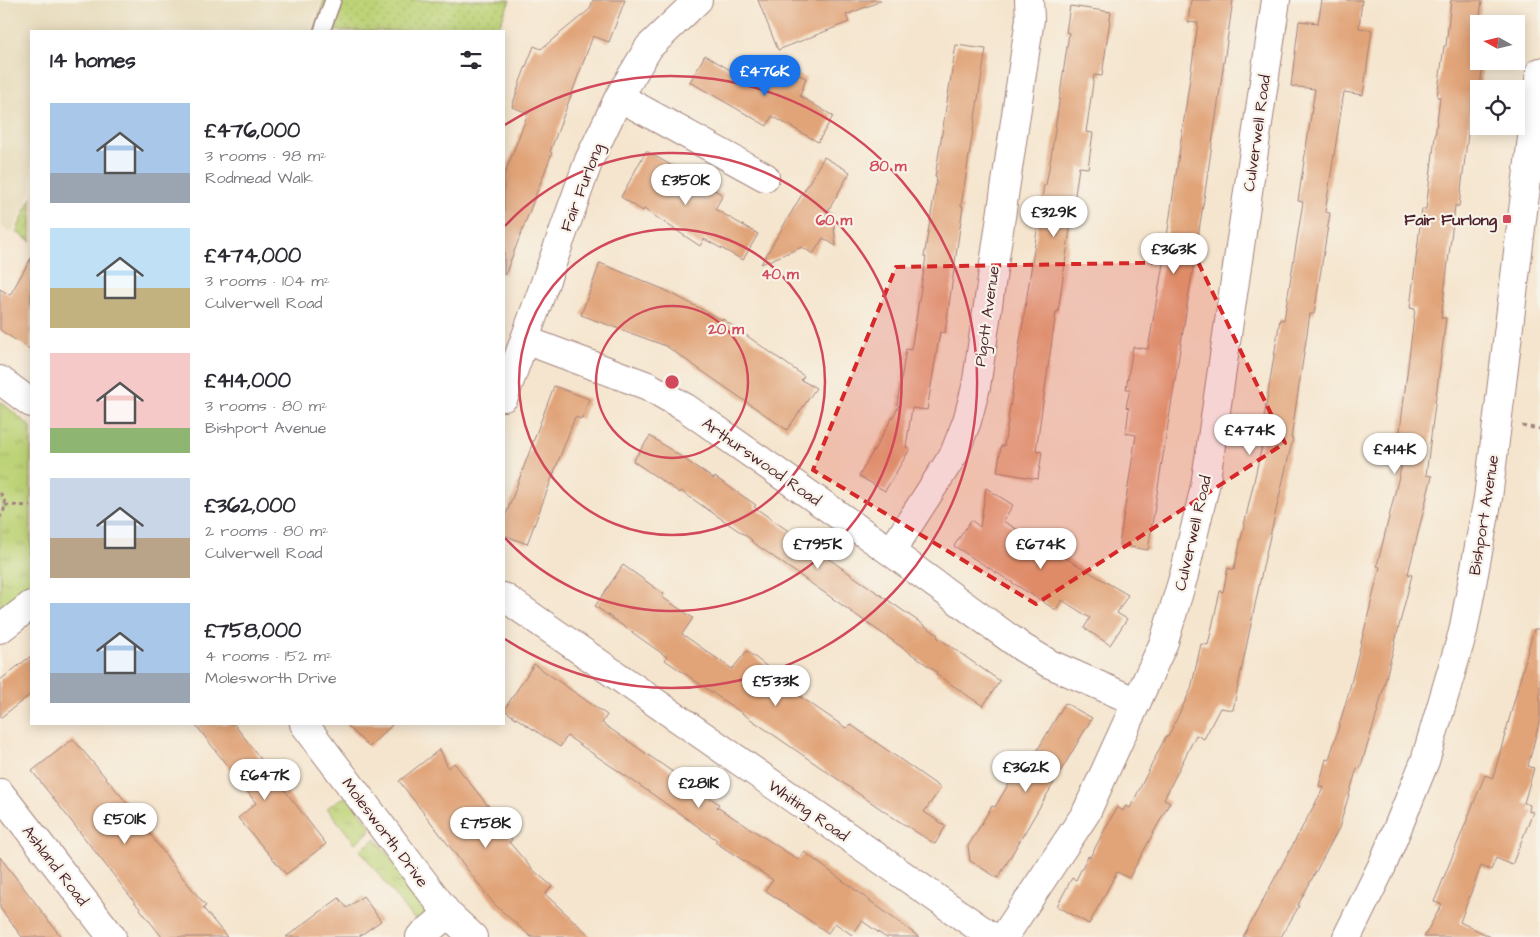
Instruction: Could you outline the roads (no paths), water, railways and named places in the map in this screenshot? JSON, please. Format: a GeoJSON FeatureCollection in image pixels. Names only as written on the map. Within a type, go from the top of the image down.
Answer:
{"type":"FeatureCollection","features":[{"type":"Feature","properties":{"kind":"street","name":"Fair Furlong"},"geometry":{"type":"LineString","coordinates":[[505,394],[589,160],[619,97],[649,47],[698,0]]}},
{"type":"Feature","properties":{"kind":"street","name":"Pigott Avenue"},"geometry":{"type":"LineString","coordinates":[[891,552],[954,454],[970,412],[977,378],[1030,19],[1029,0]]}},
{"type":"Feature","properties":{"kind":"street","name":"Culverwell Road"},"geometry":{"type":"LineString","coordinates":[[1004,937],[1086,813],[1166,634],[1184,575],[1205,486],[1276,0]]}},
{"type":"Feature","properties":{"kind":"street","name":"Bishport Avenue"},"geometry":{"type":"LineString","coordinates":[[1346,937],[1382,866],[1426,761],[1463,632],[1488,498],[1540,72]]}},
{"type":"Feature","properties":{"kind":"street"},"geometry":{"type":"LineString","coordinates":[[619,97],[765,177]]}},
{"type":"Feature","properties":{"kind":"street","name":"Arthurswood Road"},"geometry":{"type":"LineString","coordinates":[[524,340],[648,386],[686,408],[891,552],[1023,648],[1050,664],[1137,702]]}},
{"type":"Feature","properties":{"kind":"street"},"geometry":{"type":"LineString","coordinates":[[0,380],[30,402]]}},
{"type":"Feature","properties":{"kind":"street","name":"Whiting Road"},"geometry":{"type":"LineString","coordinates":[[505,598],[992,937]]}},
{"type":"Feature","properties":{"kind":"street"},"geometry":{"type":"LineString","coordinates":[[0,629],[30,606]]}},
{"type":"Feature","properties":{"kind":"street","name":"Molesworth Drive"},"geometry":{"type":"LineString","coordinates":[[305,725],[448,914],[473,937]]}},
{"type":"Feature","properties":{"kind":"street","name":"Ashland Road"},"geometry":{"type":"LineString","coordinates":[[0,793],[112,937]]}},
{"type":"Feature","properties":{"kind":"street"},"geometry":{"type":"LineString","coordinates":[[420,937],[448,914]]}},
{"type":"Feature","properties":{"kind":"lane"},"geometry":{"type":"LineString","coordinates":[[322,30],[333,0]]}},
{"type":"Feature","properties":{"kind":"place","name":"Fair Furlong"},"geometry":{"type":"Point","coordinates":[1507,219]}}]}
